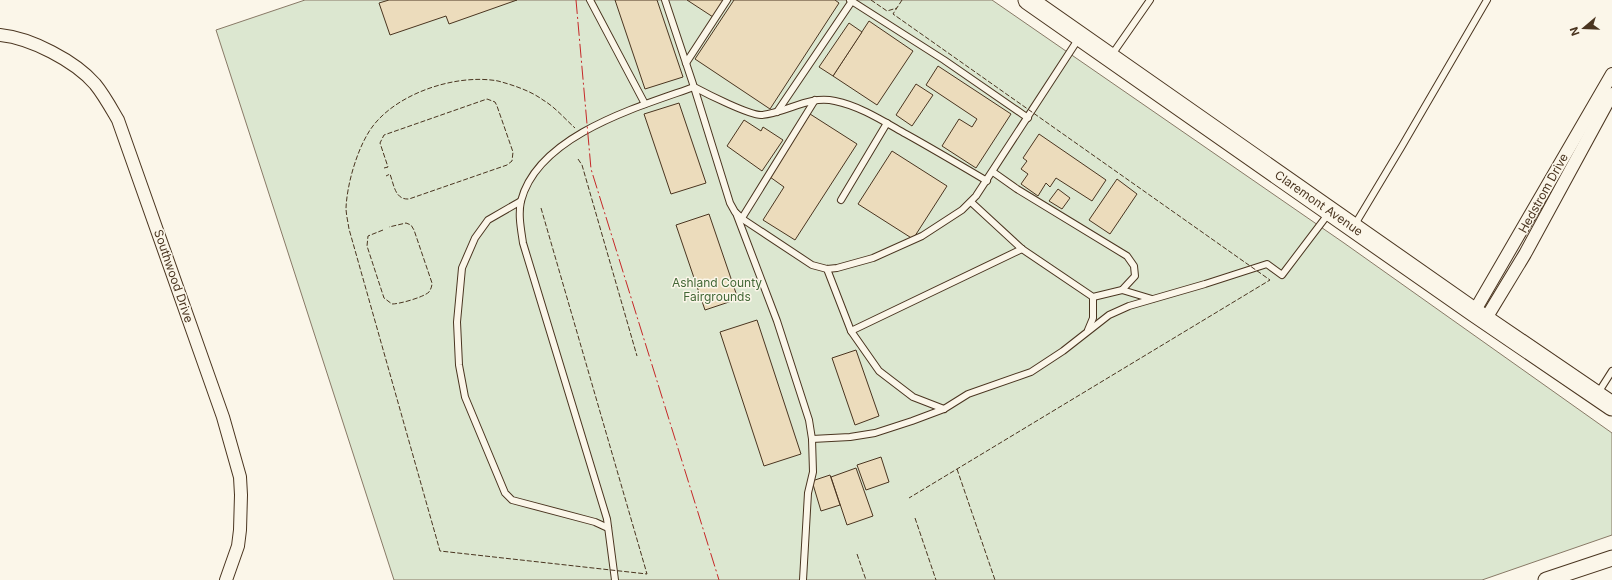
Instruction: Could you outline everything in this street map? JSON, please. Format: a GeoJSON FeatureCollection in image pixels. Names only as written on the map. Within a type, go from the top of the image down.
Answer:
{"type":"FeatureCollection","features":[{"type":"Feature","properties":{"kind":"main road","name":"Claremont Avenue"},"geometry":{"type":"LineString","coordinates":[[1028,0],[1480,316],[1612,406]]}},
{"type":"Feature","properties":{"kind":"street","name":"Southwood Drive"},"geometry":{"type":"LineString","coordinates":[[0,35],[29,42],[57,55],[78,69],[94,83],[118,120],[223,417],[238,472],[241,495],[240,530],[238,546],[226,580]]}},
{"type":"Feature","properties":{"kind":"street","name":"Hedstrom Drive"},"geometry":{"type":"LineString","coordinates":[[1480,316],[1612,74]]}},
{"type":"Feature","properties":{"kind":"street","name":"Hedstrom Drive"},"geometry":{"type":"LineString","coordinates":[[1480,316],[1525,254],[1612,94]]}},
{"type":"Feature","properties":{"kind":"street"},"geometry":{"type":"LineString","coordinates":[[1546,580],[1612,558]]}},
{"type":"Feature","properties":{"kind":"lane"},"geometry":{"type":"LineString","coordinates":[[590,0],[645,104]]}},
{"type":"Feature","properties":{"kind":"lane"},"geometry":{"type":"LineString","coordinates":[[665,0],[730,203],[735,212],[778,320],[809,420],[812,440],[813,472],[808,494],[803,580]]}},
{"type":"Feature","properties":{"kind":"lane"},"geometry":{"type":"LineString","coordinates":[[686,63],[727,0]]}},
{"type":"Feature","properties":{"kind":"lane"},"geometry":{"type":"LineString","coordinates":[[1110,58],[1150,0]]}},
{"type":"Feature","properties":{"kind":"lane"},"geometry":{"type":"LineString","coordinates":[[1353,227],[1487,0]]}},
{"type":"Feature","properties":{"kind":"lane"},"geometry":{"type":"LineString","coordinates":[[778,112],[851,1],[944,60],[1028,118]]}},
{"type":"Feature","properties":{"kind":"lane"},"geometry":{"type":"LineString","coordinates":[[735,212],[812,265],[827,269],[848,266],[873,258],[910,242],[944,223],[962,210],[976,196],[1080,36]]}},
{"type":"Feature","properties":{"kind":"lane"},"geometry":{"type":"LineString","coordinates":[[615,580],[608,528],[594,476],[523,243],[519,217],[521,201],[534,171],[566,143],[593,127],[645,104],[694,87],[723,102],[760,115],[778,112],[815,100],[833,101],[853,106],[887,123],[987,181]]}},
{"type":"Feature","properties":{"kind":"lane"},"geometry":{"type":"LineString","coordinates":[[742,218],[815,100]]}},
{"type":"Feature","properties":{"kind":"lane"},"geometry":{"type":"LineString","coordinates":[[840,200],[887,123]]}},
{"type":"Feature","properties":{"kind":"lane"},"geometry":{"type":"LineString","coordinates":[[993,172],[1016,189],[1126,256],[1134,266],[1135,276],[1122,290]]}},
{"type":"Feature","properties":{"kind":"lane"},"geometry":{"type":"LineString","coordinates":[[521,201],[488,220],[475,238],[462,268],[457,322],[459,365],[465,397],[505,493],[512,500],[595,522],[608,528]]}},
{"type":"Feature","properties":{"kind":"lane"},"geometry":{"type":"LineString","coordinates":[[971,202],[1022,249],[1094,297],[1122,290],[1154,299]]}},
{"type":"Feature","properties":{"kind":"lane"},"geometry":{"type":"LineString","coordinates":[[812,440],[850,437],[875,433],[944,409],[968,394],[1031,372],[1063,351],[1109,315],[1129,306],[1267,264],[1282,275],[1331,211]]}},
{"type":"Feature","properties":{"kind":"lane"},"geometry":{"type":"LineString","coordinates":[[852,331],[1022,249]]}},
{"type":"Feature","properties":{"kind":"lane"},"geometry":{"type":"LineString","coordinates":[[827,269],[852,331],[879,371],[913,397],[944,409]]}},
{"type":"Feature","properties":{"kind":"lane"},"geometry":{"type":"LineString","coordinates":[[1087,331],[1093,318],[1094,297]]}},
{"type":"Feature","properties":{"kind":"lane"},"geometry":{"type":"LineString","coordinates":[[1596,396],[1612,371]]}},
{"type":"Feature","properties":{"kind":"green space","name":"Ashland County Fairgrounds"},"geometry":{"type":"Polygon","coordinates":[[[305,0],[992,0],[1344,243],[1612,433],[1612,535],[1482,580],[394,580],[216,30],[305,0]]]}},
{"type":"Feature","properties":{"kind":"building"},"geometry":{"type":"Polygon","coordinates":[[[389,0],[517,0],[449,24],[446,16],[390,35],[379,3],[389,0]]]}},
{"type":"Feature","properties":{"kind":"building"},"geometry":{"type":"Polygon","coordinates":[[[615,0],[657,0],[683,77],[645,89],[615,0]]]}},
{"type":"Feature","properties":{"kind":"building"},"geometry":{"type":"Polygon","coordinates":[[[687,0],[724,0],[713,17],[687,0]]]}},
{"type":"Feature","properties":{"kind":"building"},"geometry":{"type":"Polygon","coordinates":[[[734,0],[835,0],[839,3],[770,109],[695,59],[734,0]]]}},
{"type":"Feature","properties":{"kind":"building"},"geometry":{"type":"Polygon","coordinates":[[[869,21],[913,51],[877,105],[833,76],[869,21]]]}},
{"type":"Feature","properties":{"kind":"building"},"geometry":{"type":"Polygon","coordinates":[[[849,23],[862,32],[833,76],[819,67],[849,23]]]}},
{"type":"Feature","properties":{"kind":"building"},"geometry":{"type":"Polygon","coordinates":[[[938,66],[1011,114],[976,168],[942,146],[959,119],[972,127],[977,119],[926,85],[938,66]]]}},
{"type":"Feature","properties":{"kind":"building"},"geometry":{"type":"Polygon","coordinates":[[[916,84],[933,95],[912,126],[896,115],[916,84]]]}},
{"type":"Feature","properties":{"kind":"building"},"geometry":{"type":"Polygon","coordinates":[[[679,103],[706,183],[671,194],[644,114],[679,103]]]}},
{"type":"Feature","properties":{"kind":"building"},"geometry":{"type":"Polygon","coordinates":[[[810,114],[857,144],[795,240],[763,220],[784,187],[770,177],[810,114]]]}},
{"type":"Feature","properties":{"kind":"building"},"geometry":{"type":"Polygon","coordinates":[[[744,120],[761,131],[763,127],[783,140],[762,171],[727,146],[744,120]]]}},
{"type":"Feature","properties":{"kind":"building"},"geometry":{"type":"Polygon","coordinates":[[[1039,134],[1106,180],[1092,201],[1056,178],[1050,187],[1046,183],[1038,196],[1021,184],[1028,174],[1021,169],[1027,161],[1023,158],[1039,134]]]}},
{"type":"Feature","properties":{"kind":"building"},"geometry":{"type":"Polygon","coordinates":[[[892,151],[947,186],[913,239],[858,204],[892,151]]]}},
{"type":"Feature","properties":{"kind":"building"},"geometry":{"type":"Polygon","coordinates":[[[1117,179],[1137,194],[1110,234],[1089,220],[1117,179]]]}},
{"type":"Feature","properties":{"kind":"building"},"geometry":{"type":"Polygon","coordinates":[[[1058,189],[1070,198],[1062,209],[1049,201],[1058,189]]]}},
{"type":"Feature","properties":{"kind":"building"},"geometry":{"type":"Polygon","coordinates":[[[709,214],[738,299],[705,310],[676,225],[709,214]]]}},
{"type":"Feature","properties":{"kind":"building"},"geometry":{"type":"Polygon","coordinates":[[[757,320],[801,454],[764,466],[720,332],[757,320]]]}},
{"type":"Feature","properties":{"kind":"building"},"geometry":{"type":"Polygon","coordinates":[[[856,350],[879,416],[855,425],[832,358],[856,350]]]}},
{"type":"Feature","properties":{"kind":"building"},"geometry":{"type":"Polygon","coordinates":[[[881,457],[889,482],[866,490],[857,465],[881,457]]]}},
{"type":"Feature","properties":{"kind":"building"},"geometry":{"type":"Polygon","coordinates":[[[856,468],[873,516],[847,525],[831,477],[856,468]]]}},
{"type":"Feature","properties":{"kind":"building"},"geometry":{"type":"Polygon","coordinates":[[[830,475],[840,505],[821,511],[812,481],[830,475]]]}},
{"type":"Feature","properties":{"kind":"fence"},"geometry":{"type":"LineString","coordinates":[[871,0],[887,11],[897,8]]}},
{"type":"Feature","properties":{"kind":"fence"},"geometry":{"type":"LineString","coordinates":[[902,0],[893,14],[1270,280],[909,498]]}},
{"type":"Feature","properties":{"kind":"fence"},"geometry":{"type":"LineString","coordinates":[[541,208],[647,574],[440,551],[349,229],[346,208],[347,199],[350,180],[359,151],[367,135],[377,121],[407,98],[443,84],[462,80],[481,79],[498,81],[510,84],[538,97],[552,106],[575,128]]}},
{"type":"Feature","properties":{"kind":"fence"},"geometry":{"type":"LineString","coordinates":[[384,168],[388,167],[380,143],[384,135],[487,99],[495,102],[497,106],[513,152],[512,161],[507,165],[409,199],[404,199],[401,197],[394,187],[390,174],[386,176]]}},
{"type":"Feature","properties":{"kind":"fence"},"geometry":{"type":"LineString","coordinates":[[578,159],[582,165],[637,356]]}},
{"type":"Feature","properties":{"kind":"fence"},"geometry":{"type":"LineString","coordinates":[[383,230],[368,236],[367,246],[384,298],[392,304],[396,304],[412,300],[426,294],[429,292],[432,283],[414,230],[411,225],[406,223],[389,227]]}},
{"type":"Feature","properties":{"kind":"fence"},"geometry":{"type":"LineString","coordinates":[[957,469],[995,580]]}},
{"type":"Feature","properties":{"kind":"fence"},"geometry":{"type":"LineString","coordinates":[[915,518],[936,580]]}},
{"type":"Feature","properties":{"kind":"fence"},"geometry":{"type":"LineString","coordinates":[[857,554],[866,580]]}},
{"type":"Feature","properties":{"kind":"power"},"geometry":{"type":"LineString","coordinates":[[576,0],[591,169],[719,580]]}}]}
